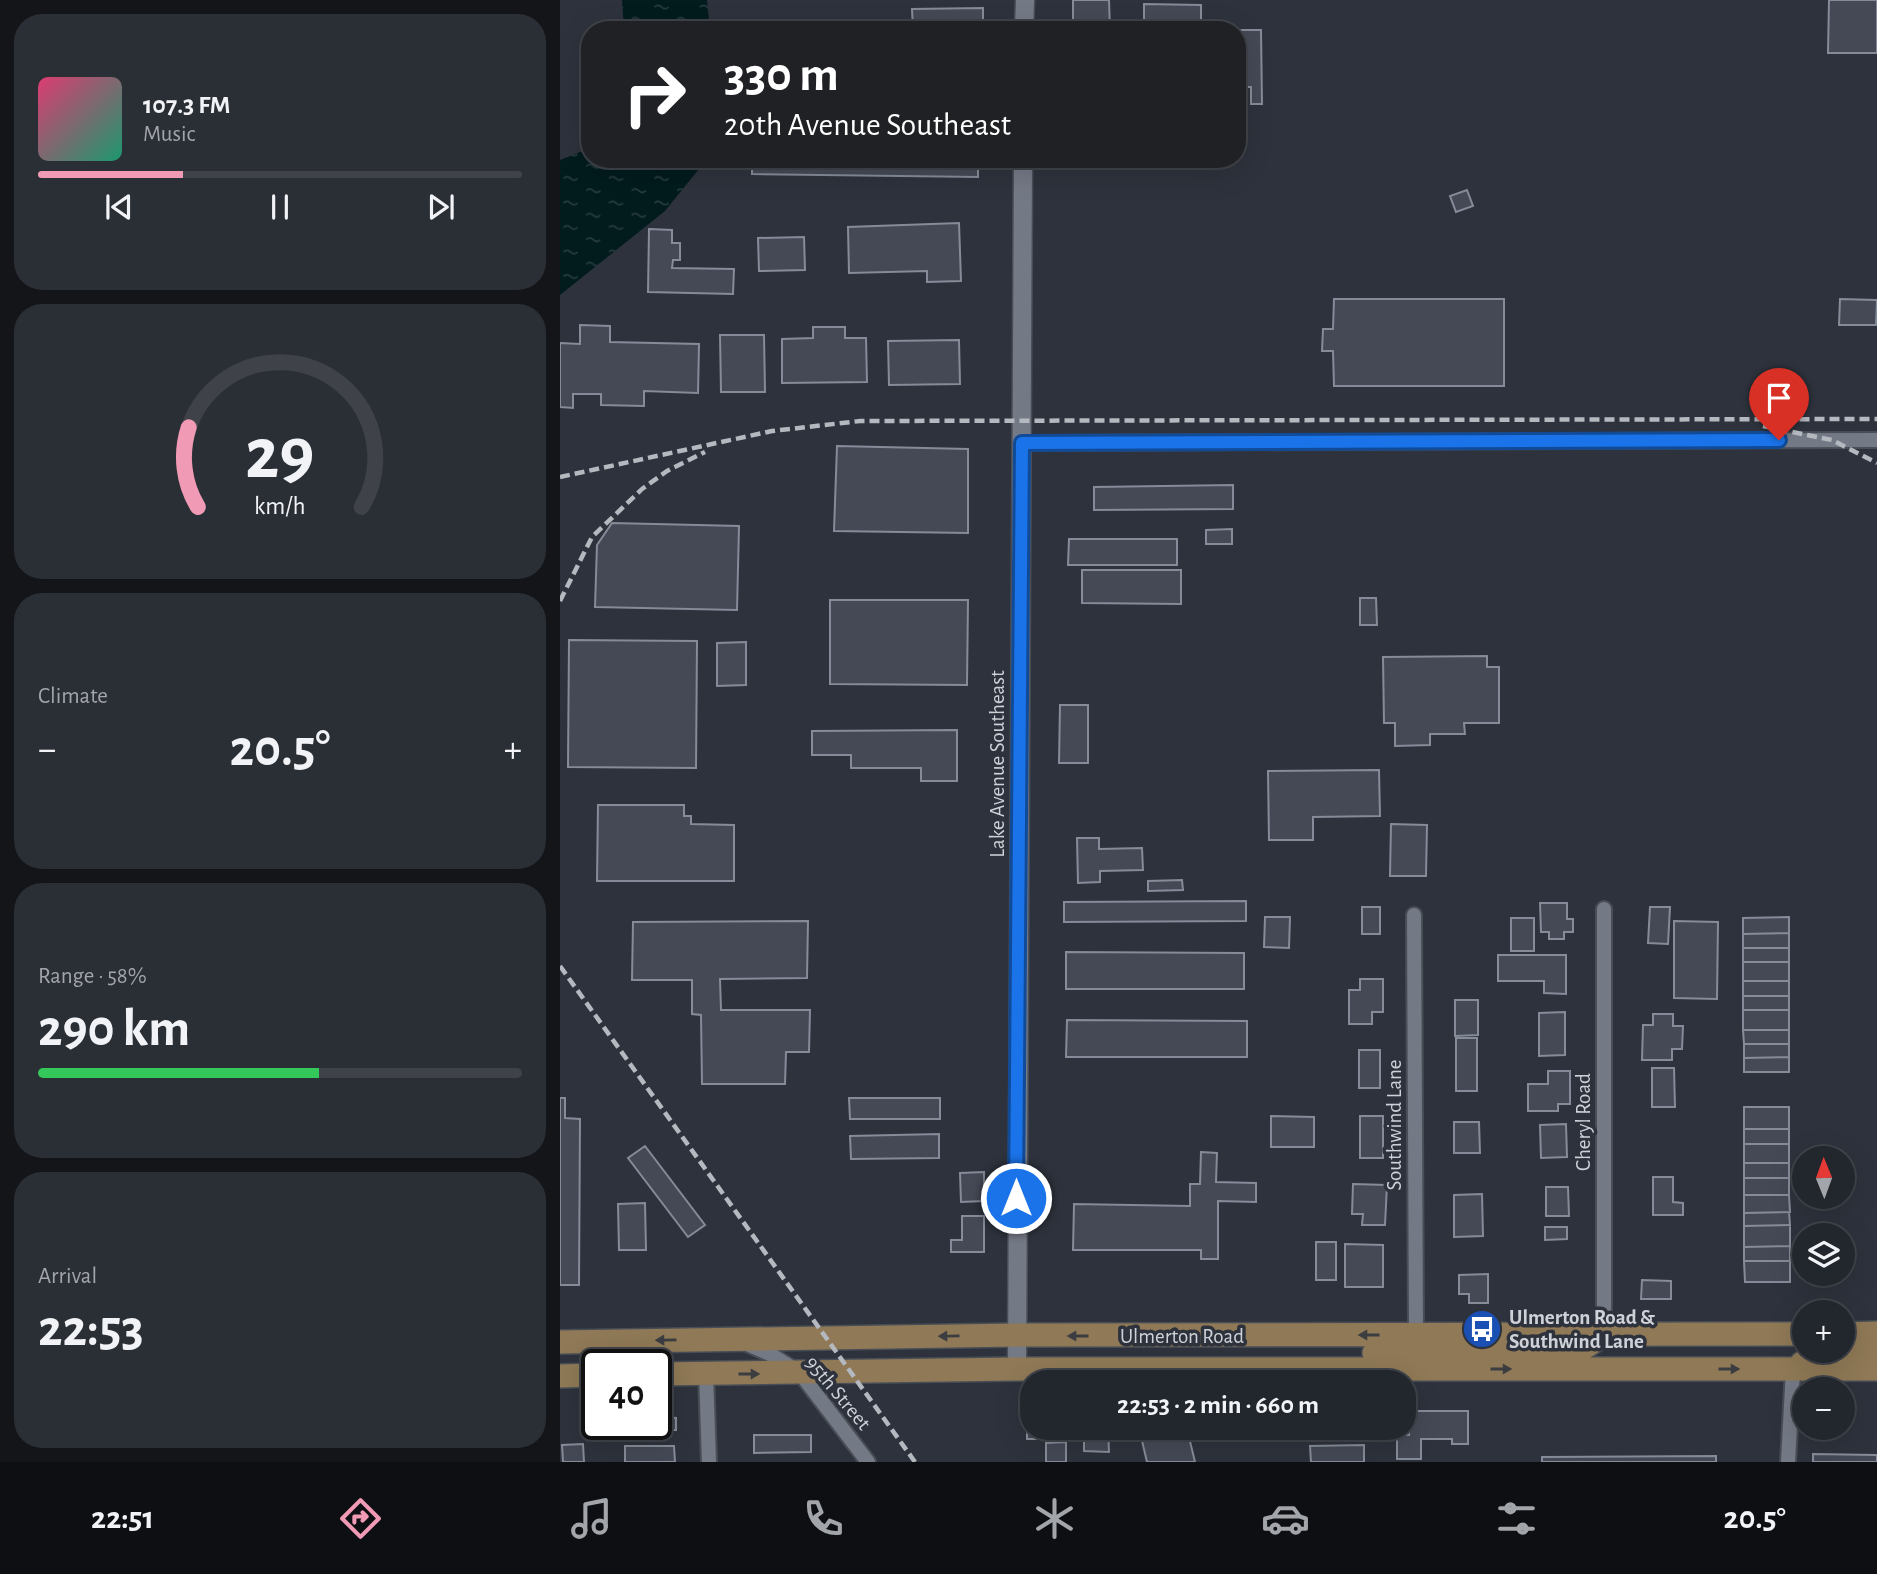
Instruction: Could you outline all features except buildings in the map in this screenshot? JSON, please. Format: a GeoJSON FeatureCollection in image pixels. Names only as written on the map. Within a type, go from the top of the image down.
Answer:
{"type":"FeatureCollection","features":[{"type":"Feature","properties":{"kind":"main road"},"geometry":{"type":"LineString","coordinates":[[1855,1334],[1877,1333]]}},
{"type":"Feature","properties":{"kind":"main road"},"geometry":{"type":"LineString","coordinates":[[1344,1368],[1347,1359],[1360,1354],[1567,1352],[1581,1349],[1604,1334]]}},
{"type":"Feature","properties":{"kind":"main road","name":"Ulmerton Road"},"geometry":{"type":"LineString","coordinates":[[560,1342],[1017,1335],[1792,1334]]}},
{"type":"Feature","properties":{"kind":"main road"},"geometry":{"type":"LineString","coordinates":[[1793,1369],[1819,1355],[1877,1353]]}},
{"type":"Feature","properties":{"kind":"main road","name":"Ulmerton Road"},"geometry":{"type":"LineString","coordinates":[[672,1374],[1017,1369],[1877,1369]]}},
{"type":"Feature","properties":{"kind":"main road"},"geometry":{"type":"LineString","coordinates":[[560,1376],[581,1375]]}},
{"type":"Feature","properties":{"kind":"street"},"geometry":{"type":"LineString","coordinates":[[1024,21],[1025,0]]}},
{"type":"Feature","properties":{"kind":"street","name":"Lake Avenue Southeast"},"geometry":{"type":"LineString","coordinates":[[1017,1369],[1023,168]]}},
{"type":"Feature","properties":{"kind":"street"},"geometry":{"type":"LineString","coordinates":[[1022,443],[1877,440]]}},
{"type":"Feature","properties":{"kind":"street","name":"Cheryl Road"},"geometry":{"type":"LineString","coordinates":[[1604,909],[1604,1334]]}},
{"type":"Feature","properties":{"kind":"street","name":"Southwind Lane"},"geometry":{"type":"LineString","coordinates":[[1414,915],[1416,1335]]}},
{"type":"Feature","properties":{"kind":"street","name":"95th Street"},"geometry":{"type":"LineString","coordinates":[[734,1338],[770,1354],[800,1374],[868,1462]]}},
{"type":"Feature","properties":{"kind":"street"},"geometry":{"type":"LineString","coordinates":[[1788,1462],[1793,1369]]}},
{"type":"Feature","properties":{"kind":"street"},"geometry":{"type":"LineString","coordinates":[[706,1373],[709,1462]]}},
{"type":"Feature","properties":{"kind":"water"},"geometry":{"type":"Polygon","coordinates":[[[622,0],[707,0],[709,21],[623,21],[622,0]]]}},
{"type":"Feature","properties":{"kind":"water"},"geometry":{"type":"Polygon","coordinates":[[[581,152],[581,168],[700,168],[665,211],[560,295],[560,160],[581,152]]]}},
{"type":"Feature","properties":{"kind":"railway"},"geometry":{"type":"LineString","coordinates":[[560,477],[772,431],[860,421],[1877,419]]}},
{"type":"Feature","properties":{"kind":"railway"},"geometry":{"type":"LineString","coordinates":[[1763,426],[1832,440],[1877,463]]}},
{"type":"Feature","properties":{"kind":"railway"},"geometry":{"type":"LineString","coordinates":[[560,601],[592,537],[642,489],[667,471],[705,452]]}},
{"type":"Feature","properties":{"kind":"railway"},"geometry":{"type":"LineString","coordinates":[[560,966],[915,1462]]}},
{"type":"Feature","properties":{"kind":"place","name":"Ulmerton Road & Southwind Lane"},"geometry":{"type":"Point","coordinates":[1482,1329]}},
{"type":"Feature","properties":{"kind":"route"},"geometry":{"type":"LineString","coordinates":[[1016,1198],[1022,443],[1779,440]]}}]}
